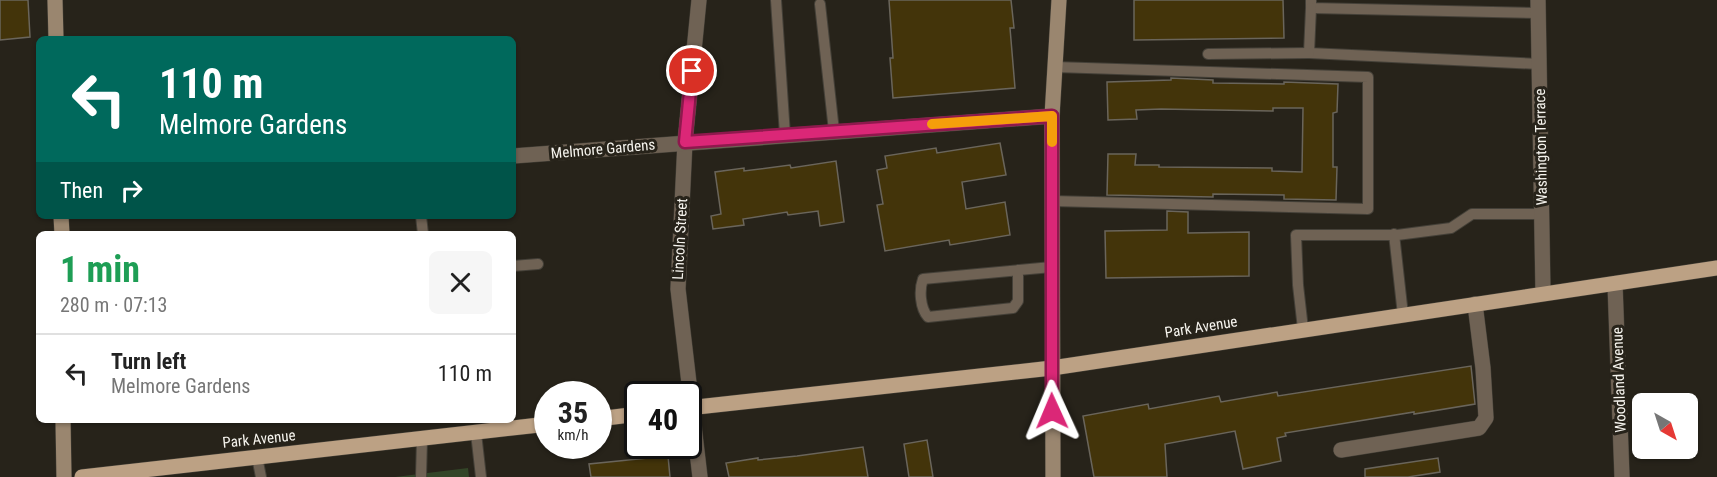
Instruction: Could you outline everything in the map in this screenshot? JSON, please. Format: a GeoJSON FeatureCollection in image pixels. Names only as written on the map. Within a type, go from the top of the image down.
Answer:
{"type":"FeatureCollection","features":[{"type":"Feature","properties":{"kind":"main road","name":"Park Avenue"},"geometry":{"type":"LineString","coordinates":[[702,407],[1052,368],[1717,268]]}},
{"type":"Feature","properties":{"kind":"main road","name":"Park Avenue"},"geometry":{"type":"LineString","coordinates":[[82,477],[534,426]]}},
{"type":"Feature","properties":{"kind":"street"},"geometry":{"type":"LineString","coordinates":[[55,0],[56,36]]}},
{"type":"Feature","properties":{"kind":"street","name":"Lincoln Street"},"geometry":{"type":"LineString","coordinates":[[688,381],[678,289],[685,142],[699,0]]}},
{"type":"Feature","properties":{"kind":"street"},"geometry":{"type":"LineString","coordinates":[[1053,477],[1052,116],[1059,0]]}},
{"type":"Feature","properties":{"kind":"street","name":"Washington Terrace"},"geometry":{"type":"LineString","coordinates":[[1538,7],[1533,63],[1544,293]]}},
{"type":"Feature","properties":{"kind":"street","name":"Melmore Gardens"},"geometry":{"type":"LineString","coordinates":[[516,156],[1052,116]]}},
{"type":"Feature","properties":{"kind":"street","name":"Woodland Avenue"},"geometry":{"type":"LineString","coordinates":[[1615,284],[1623,477]]}},
{"type":"Feature","properties":{"kind":"street"},"geometry":{"type":"LineString","coordinates":[[1341,450],[1479,428],[1486,418],[1483,368],[1475,304]]}},
{"type":"Feature","properties":{"kind":"street"},"geometry":{"type":"LineString","coordinates":[[63,423],[64,477]]}},
{"type":"Feature","properties":{"kind":"street","name":"Lincoln Street"},"geometry":{"type":"LineString","coordinates":[[698,459],[700,477]]}},
{"type":"Feature","properties":{"kind":"lane"},"geometry":{"type":"LineString","coordinates":[[776,0],[785,135]]}},
{"type":"Feature","properties":{"kind":"lane"},"geometry":{"type":"LineString","coordinates":[[820,4],[834,131]]}},
{"type":"Feature","properties":{"kind":"lane"},"geometry":{"type":"LineString","coordinates":[[1309,53],[1311,4],[1538,7]]}},
{"type":"Feature","properties":{"kind":"lane"},"geometry":{"type":"LineString","coordinates":[[1208,54],[1309,53],[1533,63]]}},
{"type":"Feature","properties":{"kind":"lane"},"geometry":{"type":"LineString","coordinates":[[1052,201],[1368,209],[1368,77],[1055,67]]}},
{"type":"Feature","properties":{"kind":"lane"},"geometry":{"type":"LineString","coordinates":[[1303,330],[1296,235],[1394,234],[1451,228],[1472,214],[1542,214]]}},
{"type":"Feature","properties":{"kind":"lane"},"geometry":{"type":"LineString","coordinates":[[1394,234],[1403,315]]}},
{"type":"Feature","properties":{"kind":"lane"},"geometry":{"type":"LineString","coordinates":[[516,266],[538,264]]}},
{"type":"Feature","properties":{"kind":"lane"},"geometry":{"type":"LineString","coordinates":[[1018,270],[1018,301],[1013,308],[928,317],[923,311],[920,286],[923,279],[1018,270],[1052,267]]}},
{"type":"Feature","properties":{"kind":"lane"},"geometry":{"type":"LineString","coordinates":[[476,432],[481,477]]}},
{"type":"Feature","properties":{"kind":"lane"},"geometry":{"type":"LineString","coordinates":[[421,477],[422,438]]}},
{"type":"Feature","properties":{"kind":"lane"},"geometry":{"type":"LineString","coordinates":[[257,457],[261,477]]}},
{"type":"Feature","properties":{"kind":"green space"},"geometry":{"type":"Polygon","coordinates":[[[468,468],[469,477],[395,477],[468,468]]]}},
{"type":"Feature","properties":{"kind":"building"},"geometry":{"type":"Polygon","coordinates":[[[0,0],[28,0],[30,37],[0,40],[0,0]]]}},
{"type":"Feature","properties":{"kind":"building"},"geometry":{"type":"Polygon","coordinates":[[[889,0],[1011,0],[1014,28],[1010,28],[1015,88],[893,98],[889,0]]]}},
{"type":"Feature","properties":{"kind":"building"},"geometry":{"type":"Polygon","coordinates":[[[1134,0],[1283,0],[1284,38],[1134,40],[1134,0]]]}},
{"type":"Feature","properties":{"kind":"building"},"geometry":{"type":"Polygon","coordinates":[[[1171,78],[1213,80],[1213,83],[1338,84],[1337,112],[1333,113],[1333,167],[1337,167],[1336,200],[1284,199],[1284,195],[1213,194],[1213,197],[1107,195],[1108,154],[1136,154],[1135,165],[1272,168],[1272,171],[1302,172],[1303,108],[1273,108],[1273,111],[1136,110],[1137,119],[1108,120],[1107,82],[1171,80],[1171,78]]]}},
{"type":"Feature","properties":{"kind":"building"},"geometry":{"type":"Polygon","coordinates":[[[1000,143],[1006,175],[962,182],[966,209],[1005,202],[1010,235],[950,245],[949,240],[885,251],[877,205],[883,204],[877,170],[887,168],[885,156],[936,148],[937,153],[1000,143]]]}},
{"type":"Feature","properties":{"kind":"building"},"geometry":{"type":"Polygon","coordinates":[[[836,161],[844,222],[820,226],[818,211],[788,215],[787,212],[743,219],[744,225],[713,229],[711,216],[721,214],[715,172],[790,165],[791,168],[836,161]]]}},
{"type":"Feature","properties":{"kind":"building"},"geometry":{"type":"Polygon","coordinates":[[[1167,211],[1188,212],[1188,233],[1249,232],[1249,276],[1106,278],[1105,231],[1167,230],[1167,211]]]}},
{"type":"Feature","properties":{"kind":"building"},"geometry":{"type":"Polygon","coordinates":[[[1471,366],[1475,404],[1285,433],[1286,436],[1277,438],[1281,461],[1243,469],[1235,431],[1165,444],[1167,477],[1094,477],[1083,416],[1148,404],[1149,409],[1219,396],[1221,402],[1277,392],[1278,396],[1471,366]]]}},
{"type":"Feature","properties":{"kind":"building"},"geometry":{"type":"Polygon","coordinates":[[[927,440],[933,477],[909,477],[904,444],[927,440]]]}},
{"type":"Feature","properties":{"kind":"building"},"geometry":{"type":"Polygon","coordinates":[[[863,447],[868,477],[729,477],[726,463],[758,458],[758,460],[797,456],[863,447]]]}},
{"type":"Feature","properties":{"kind":"building"},"geometry":{"type":"Polygon","coordinates":[[[1438,458],[1440,472],[1408,477],[1365,477],[1365,469],[1438,458]]]}},
{"type":"Feature","properties":{"kind":"building"},"geometry":{"type":"Polygon","coordinates":[[[638,459],[668,459],[670,477],[591,477],[589,464],[638,459]]]}},
{"type":"Feature","properties":{"kind":"slow traffic"},"geometry":{"type":"LineString","coordinates":[[932,124],[1052,116],[1052,142]]}},
{"type":"Feature","properties":{"kind":"route"},"geometry":{"type":"LineString","coordinates":[[692,71],[685,142],[1052,116],[1052,411]]}}]}
